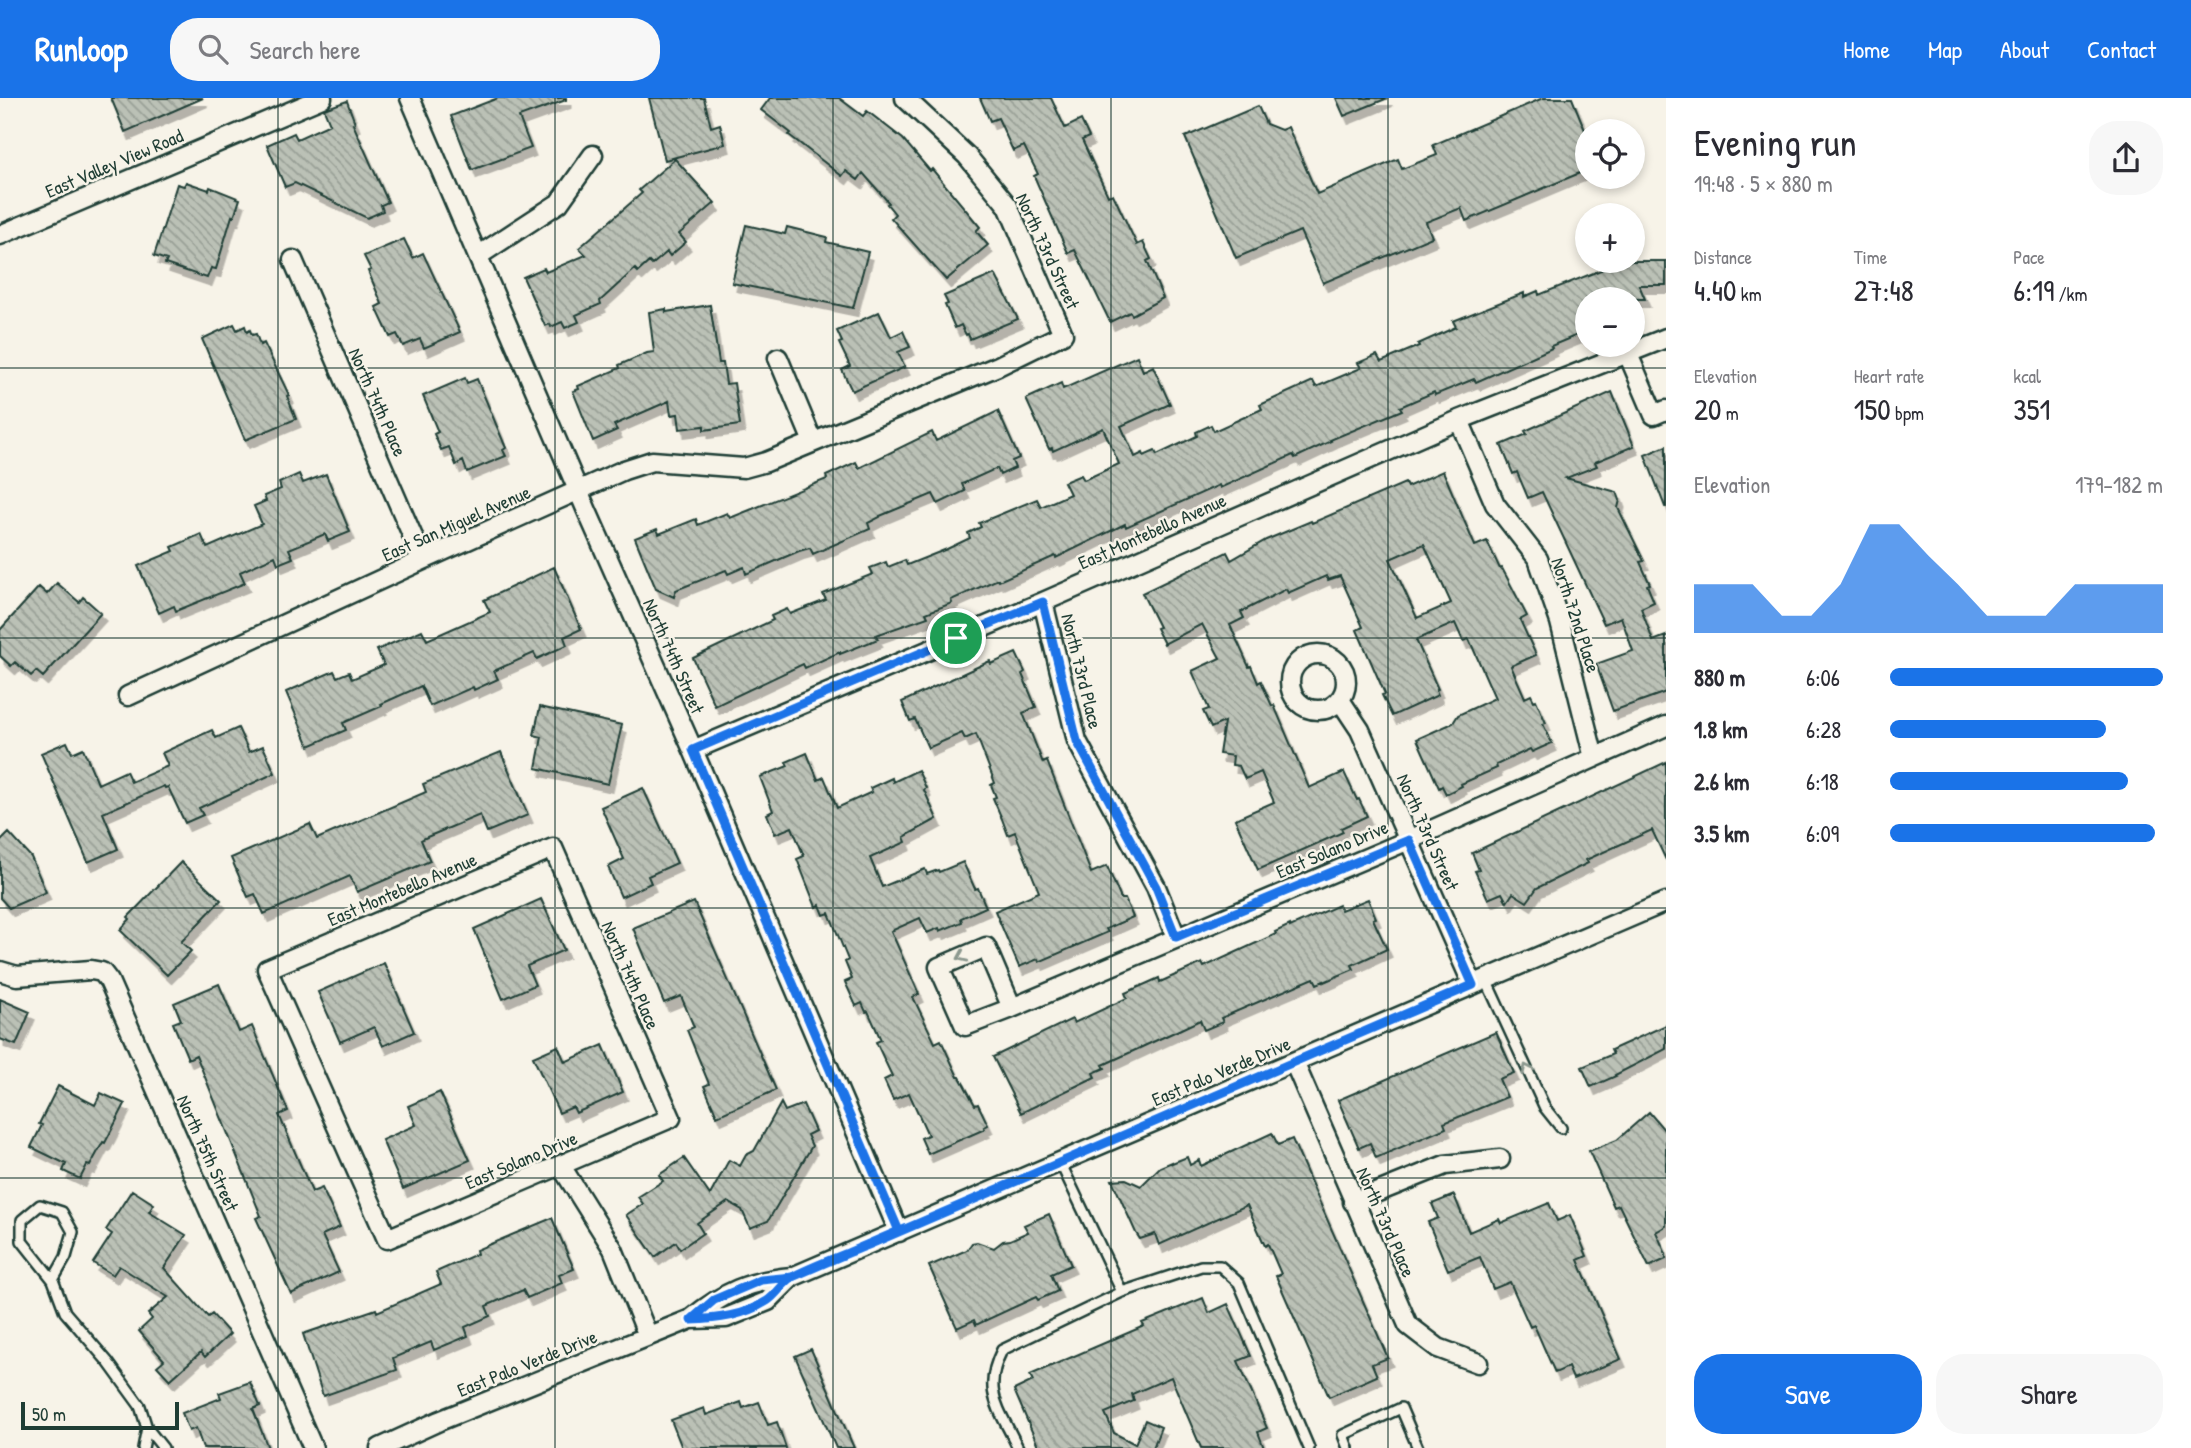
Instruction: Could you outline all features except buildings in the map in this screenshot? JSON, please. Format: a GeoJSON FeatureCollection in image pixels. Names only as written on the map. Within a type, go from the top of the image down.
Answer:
{"type":"FeatureCollection","features":[{"type":"Feature","properties":{"kind":"street","name":"East Valley View Road"},"geometry":{"type":"LineString","coordinates":[[0,235],[322,98]]}},
{"type":"Feature","properties":{"kind":"street","name":"North 74th Street"},"geometry":{"type":"LineString","coordinates":[[410,98],[899,1231]]}},
{"type":"Feature","properties":{"kind":"street","name":"North 73rd Street"},"geometry":{"type":"LineString","coordinates":[[905,98],[967,156],[1008,206],[1063,334]]}},
{"type":"Feature","properties":{"kind":"street"},"geometry":{"type":"LineString","coordinates":[[478,256],[559,203],[593,155]]}},
{"type":"Feature","properties":{"kind":"street","name":"North 74th Place"},"geometry":{"type":"LineString","coordinates":[[293,260],[423,560]]}},
{"type":"Feature","properties":{"kind":"street","name":"East San Miguel Avenue"},"geometry":{"type":"LineString","coordinates":[[128,696],[624,470],[652,461],[744,468],[766,462],[998,366],[1063,334]]}},
{"type":"Feature","properties":{"kind":"street","name":"East Montebello Avenue"},"geometry":{"type":"LineString","coordinates":[[1645,347],[1666,338]]}},
{"type":"Feature","properties":{"kind":"street","name":"East Montebello Avenue"},"geometry":{"type":"LineString","coordinates":[[693,750],[1043,602],[1460,420],[1620,357]]}},
{"type":"Feature","properties":{"kind":"street"},"geometry":{"type":"LineString","coordinates":[[1629,357],[1654,415],[1666,410]]}},
{"type":"Feature","properties":{"kind":"street"},"geometry":{"type":"LineString","coordinates":[[778,358],[813,442]]}},
{"type":"Feature","properties":{"kind":"street","name":"North 72nd Place"},"geometry":{"type":"LineString","coordinates":[[1460,420],[1495,505],[1538,559],[1560,622],[1594,758]]}},
{"type":"Feature","properties":{"kind":"street","name":"North 73rd Place"},"geometry":{"type":"LineString","coordinates":[[1043,602],[1077,741],[1156,887],[1176,937]]}},
{"type":"Feature","properties":{"kind":"street","name":"North 73rd Street"},"geometry":{"type":"LineString","coordinates":[[1340,700],[1360,730],[1409,840],[1479,982]]}},
{"type":"Feature","properties":{"kind":"street","name":"East Solano Drive"},"geometry":{"type":"LineString","coordinates":[[1012,1008],[986,947],[939,967],[965,1026],[1012,1008],[1409,840],[1666,726]]}},
{"type":"Feature","properties":{"kind":"street","name":"North 74th Place"},"geometry":{"type":"LineString","coordinates":[[553,848],[671,1118]]}},
{"type":"Feature","properties":{"kind":"street","name":"East Montebello Avenue"},"geometry":{"type":"LineString","coordinates":[[387,1239],[267,968],[553,848]]}},
{"type":"Feature","properties":{"kind":"street","name":"East Palo Verde Drive"},"geometry":{"type":"LineString","coordinates":[[380,1448],[439,1421],[691,1320],[714,1300],[749,1285],[761,1280],[792,1277],[1666,902]]}},
{"type":"Feature","properties":{"kind":"street","name":"North 75th Street"},"geometry":{"type":"LineString","coordinates":[[0,971],[17,976],[91,970],[102,972],[109,981],[313,1448]]}},
{"type":"Feature","properties":{"kind":"street","name":"North 73rd Place"},"geometry":{"type":"LineString","coordinates":[[1294,1062],[1408,1325],[1438,1348],[1478,1363]]}},
{"type":"Feature","properties":{"kind":"street","name":"East Solano Drive"},"geometry":{"type":"LineString","coordinates":[[387,1239],[671,1118]]}},
{"type":"Feature","properties":{"kind":"street"},"geometry":{"type":"LineString","coordinates":[[1353,1202],[1444,1165],[1500,1159]]}},
{"type":"Feature","properties":{"kind":"street"},"geometry":{"type":"LineString","coordinates":[[561,1166],[613,1249],[648,1336]]}},
{"type":"Feature","properties":{"kind":"lane"},"geometry":{"type":"LineString","coordinates":[[1479,982],[1545,1108],[1561,1128]]}},
{"type":"Feature","properties":{"kind":"lane"},"geometry":{"type":"LineString","coordinates":[[1060,1162],[1122,1292]]}},
{"type":"Feature","properties":{"kind":"lane"},"geometry":{"type":"LineString","coordinates":[[52,1280],[66,1257],[73,1232],[62,1212],[40,1205],[22,1220],[22,1241],[52,1280],[65,1312],[108,1362],[140,1406],[147,1428],[163,1448]]}},
{"type":"Feature","properties":{"kind":"lane"},"geometry":{"type":"LineString","coordinates":[[1018,1448],[991,1391],[993,1367],[1002,1350],[1122,1292],[1201,1266],[1220,1266],[1239,1283],[1309,1448]]}},
{"type":"Feature","properties":{"kind":"lane"},"geometry":{"type":"LineString","coordinates":[[1349,1448],[1343,1435],[1401,1408],[1418,1448]]}},
{"type":"Feature","properties":{"kind":"lane"},"geometry":{"type":"LineString","coordinates":[[143,1448],[147,1428]]}},
{"type":"Feature","properties":{"kind":"route"},"geometry":{"type":"LineString","coordinates":[[956,638],[693,750],[899,1231],[792,1277],[761,1280],[714,1300],[691,1320],[726,1318],[768,1301],[792,1277],[1473,985],[1409,840],[1176,937],[1156,887],[1077,741],[1043,602],[956,638]]}}]}
